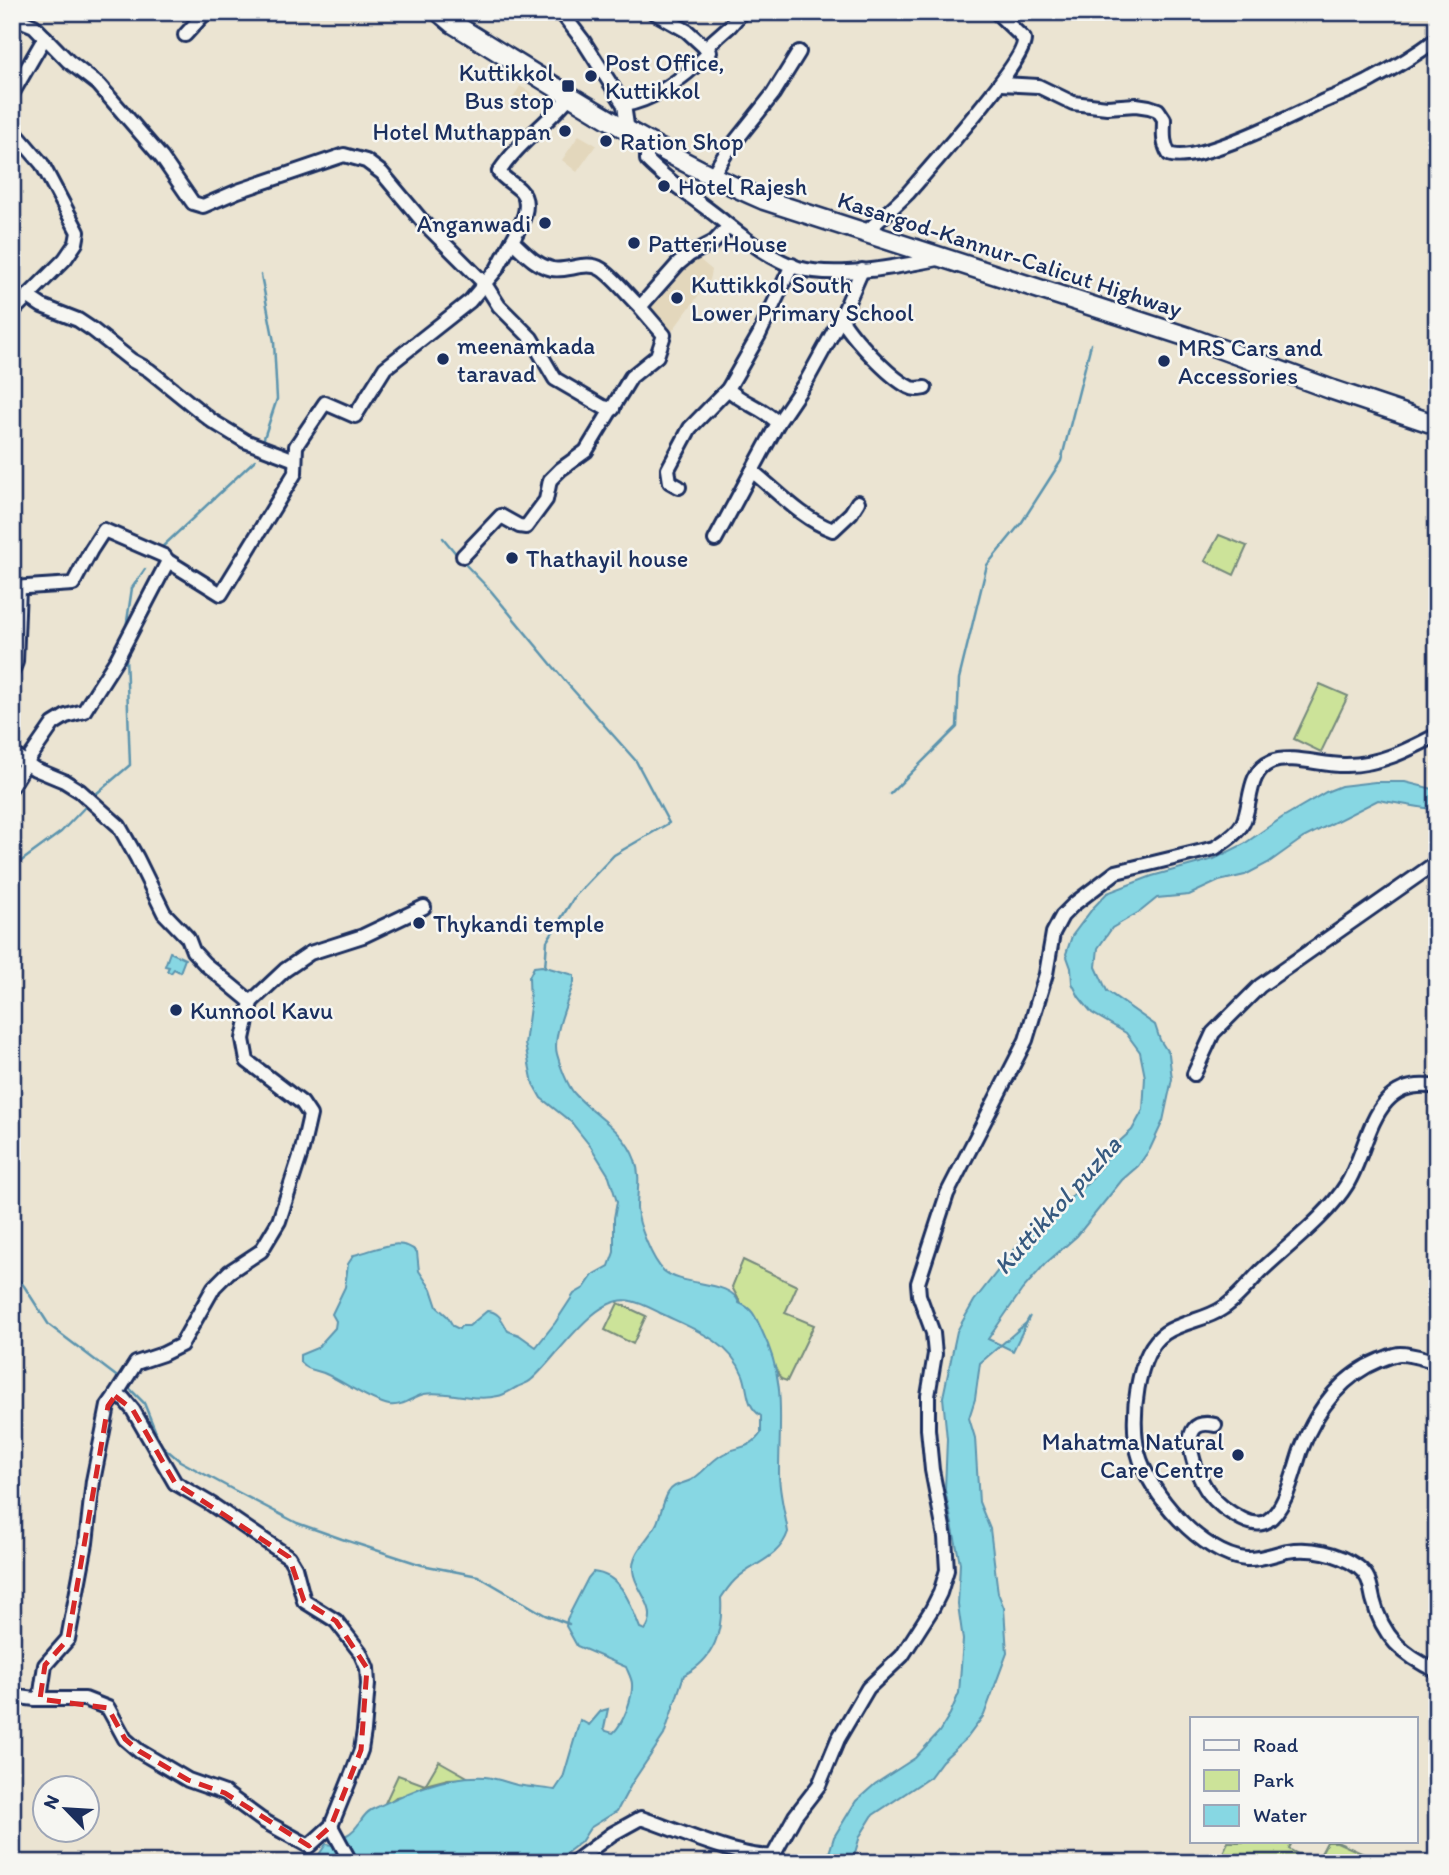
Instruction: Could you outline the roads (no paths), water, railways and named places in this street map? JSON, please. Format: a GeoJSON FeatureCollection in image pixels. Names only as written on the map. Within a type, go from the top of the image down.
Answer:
{"type":"FeatureCollection","features":[{"type":"Feature","properties":{"kind":"highway","name":"Kasargod-Kannur-Calicut Highway"},"geometry":{"type":"LineString","coordinates":[[439,12],[452,23],[647,143],[710,177],[764,200],[1188,337],[1437,425]]}},
{"type":"Feature","properties":{"kind":"street"},"geometry":{"type":"LineString","coordinates":[[185,35],[206,12]]}},
{"type":"Feature","properties":{"kind":"street"},"geometry":{"type":"LineString","coordinates":[[561,12],[591,52],[624,105],[628,132]]}},
{"type":"Feature","properties":{"kind":"street"},"geometry":{"type":"LineString","coordinates":[[624,105],[650,97],[667,88],[710,52],[687,31],[653,12]]}},
{"type":"Feature","properties":{"kind":"street"},"geometry":{"type":"LineString","coordinates":[[705,48],[742,12]]}},
{"type":"Feature","properties":{"kind":"street"},"geometry":{"type":"LineString","coordinates":[[864,234],[906,194],[1001,84],[1025,42],[996,12]]}},
{"type":"Feature","properties":{"kind":"street"},"geometry":{"type":"LineString","coordinates":[[12,17],[34,26],[68,61],[99,85],[162,158],[194,203],[204,206],[238,191],[344,155],[366,161],[382,173],[423,222],[485,284],[499,306],[531,338],[555,379],[603,407],[613,409]]}},
{"type":"Feature","properties":{"kind":"street"},"geometry":{"type":"LineString","coordinates":[[12,94],[45,37]]}},
{"type":"Feature","properties":{"kind":"street"},"geometry":{"type":"LineString","coordinates":[[1001,84],[1038,86],[1073,103],[1107,107],[1136,105],[1158,110],[1164,118],[1165,147],[1169,154],[1177,157],[1252,134],[1371,81],[1415,55],[1437,38]]}},
{"type":"Feature","properties":{"kind":"street"},"geometry":{"type":"LineString","coordinates":[[710,177],[773,94],[799,52]]}},
{"type":"Feature","properties":{"kind":"street"},"geometry":{"type":"LineString","coordinates":[[12,672],[16,662],[16,588],[73,584],[104,530],[164,556],[221,594],[295,473],[296,446],[325,403],[355,416],[385,368],[441,321],[470,301],[497,269],[522,222],[526,204],[525,196],[499,172],[509,157],[555,115],[570,96]]}},
{"type":"Feature","properties":{"kind":"street"},"geometry":{"type":"LineString","coordinates":[[12,129],[42,164],[78,232],[76,243],[65,259],[12,312]]}},
{"type":"Feature","properties":{"kind":"street"},"geometry":{"type":"LineString","coordinates":[[647,143],[648,160],[665,178],[755,245],[792,265],[832,272],[942,258]]}},
{"type":"Feature","properties":{"kind":"street"},"geometry":{"type":"LineString","coordinates":[[640,307],[678,264],[714,242],[729,226]]}},
{"type":"Feature","properties":{"kind":"street"},"geometry":{"type":"LineString","coordinates":[[463,556],[501,516],[526,527],[546,500],[550,480],[586,451],[631,377],[657,356],[664,335],[600,268],[588,265],[555,270],[528,257],[512,241]]}},
{"type":"Feature","properties":{"kind":"street"},"geometry":{"type":"LineString","coordinates":[[679,487],[670,482],[668,469],[690,428],[728,389],[759,335],[792,265]]}},
{"type":"Feature","properties":{"kind":"street"},"geometry":{"type":"LineString","coordinates":[[715,540],[778,424],[807,380],[841,318],[862,270]]}},
{"type":"Feature","properties":{"kind":"street"},"geometry":{"type":"LineString","coordinates":[[27,296],[32,301],[78,320],[93,330],[149,370],[212,421],[245,441],[295,460]]}},
{"type":"Feature","properties":{"kind":"street"},"geometry":{"type":"LineString","coordinates":[[841,318],[850,332],[897,379],[916,390],[925,388]]}},
{"type":"Feature","properties":{"kind":"street"},"geometry":{"type":"LineString","coordinates":[[728,389],[738,399],[773,418],[778,424]]}},
{"type":"Feature","properties":{"kind":"street"},"geometry":{"type":"LineString","coordinates":[[752,471],[814,521],[833,530],[851,513],[858,502]]}},
{"type":"Feature","properties":{"kind":"street"},"geometry":{"type":"LineString","coordinates":[[12,786],[53,724],[66,716],[83,711],[89,703],[117,659],[169,561]]}},
{"type":"Feature","properties":{"kind":"street"},"geometry":{"type":"LineString","coordinates":[[573,1863],[641,1818],[743,1852],[763,1857],[773,1856],[795,1816],[819,1785],[838,1739],[868,1688],[902,1656],[932,1609],[947,1570],[945,1537],[932,1470],[928,1429],[928,1396],[935,1354],[933,1333],[919,1295],[918,1283],[947,1194],[1026,1041],[1046,974],[1053,933],[1062,916],[1116,872],[1215,848],[1228,839],[1243,822],[1258,771],[1272,761],[1296,759],[1349,766],[1397,756],[1437,735]]}},
{"type":"Feature","properties":{"kind":"street"},"geometry":{"type":"LineString","coordinates":[[12,753],[34,769],[64,780],[119,826],[164,913],[188,937],[193,950],[205,964],[251,1002]]}},
{"type":"Feature","properties":{"kind":"street"},"geometry":{"type":"LineString","coordinates":[[1194,1074],[1213,1033],[1260,986],[1437,862]]}},
{"type":"Feature","properties":{"kind":"street"},"geometry":{"type":"LineString","coordinates":[[40,1699],[45,1665],[68,1640],[86,1543],[93,1481],[108,1406],[136,1363],[181,1345],[214,1287],[229,1272],[261,1251],[279,1220],[302,1150],[310,1115],[302,1103],[247,1061],[243,1039],[251,1002],[285,970],[310,953],[363,936],[424,907]]}},
{"type":"Feature","properties":{"kind":"street"},"geometry":{"type":"LineString","coordinates":[[1437,1087],[1418,1084],[1391,1096],[1379,1110],[1346,1185],[1325,1210],[1224,1308],[1163,1334],[1144,1366],[1133,1411],[1138,1452],[1153,1486],[1196,1535],[1220,1552],[1242,1559],[1298,1550],[1321,1552],[1346,1560],[1367,1576],[1383,1622],[1400,1651],[1437,1671]]}},
{"type":"Feature","properties":{"kind":"street"},"geometry":{"type":"LineString","coordinates":[[1215,1425],[1199,1425],[1193,1434],[1189,1450],[1195,1471],[1209,1493],[1235,1516],[1251,1524],[1265,1523],[1278,1512],[1313,1426],[1332,1392],[1373,1363],[1398,1353],[1437,1362]]}},
{"type":"Feature","properties":{"kind":"street"},"geometry":{"type":"LineString","coordinates":[[12,1696],[85,1699],[108,1707],[125,1739],[139,1751],[188,1780],[225,1793],[262,1820],[309,1846],[334,1831],[357,1762],[364,1731],[367,1668],[360,1652],[335,1622],[304,1601],[295,1567],[289,1557],[175,1483],[133,1410],[117,1394]]}},
{"type":"Feature","properties":{"kind":"street"},"geometry":{"type":"LineString","coordinates":[[334,1831],[351,1863]]}},
{"type":"Feature","properties":{"kind":"water"},"geometry":{"type":"Polygon","coordinates":[[[1405,782],[1437,790],[1437,810],[1378,800],[1303,838],[1268,863],[1245,875],[1219,881],[1189,895],[1157,898],[1112,928],[1098,948],[1096,967],[1107,991],[1155,1025],[1169,1054],[1172,1079],[1163,1121],[1150,1149],[1138,1166],[1122,1180],[1077,1236],[1045,1264],[1022,1290],[988,1339],[1001,1345],[980,1363],[975,1399],[969,1418],[975,1438],[979,1502],[990,1529],[998,1593],[1004,1608],[1007,1653],[984,1715],[967,1738],[942,1761],[930,1777],[873,1815],[860,1836],[852,1863],[826,1863],[834,1837],[856,1801],[875,1784],[915,1758],[939,1732],[959,1693],[963,1640],[958,1605],[960,1563],[945,1490],[947,1439],[943,1397],[957,1331],[974,1301],[1028,1232],[1061,1211],[1073,1195],[1088,1183],[1120,1141],[1132,1130],[1143,1110],[1145,1077],[1140,1052],[1126,1033],[1092,1013],[1079,997],[1072,983],[1066,954],[1072,936],[1107,893],[1152,876],[1214,859],[1244,844],[1326,792],[1341,786],[1405,782]]]}},
{"type":"Feature","properties":{"kind":"water"},"geometry":{"type":"Polygon","coordinates":[[[170,952],[185,959],[180,972],[174,969],[171,973],[167,971],[169,967],[165,966],[170,952]]]}},
{"type":"Feature","properties":{"kind":"water"},"geometry":{"type":"Polygon","coordinates":[[[542,966],[574,975],[557,1038],[558,1059],[574,1093],[616,1131],[630,1149],[638,1172],[638,1215],[646,1241],[659,1266],[672,1276],[717,1287],[735,1296],[739,1303],[751,1311],[762,1331],[770,1350],[778,1384],[779,1480],[788,1532],[772,1555],[742,1574],[721,1598],[720,1622],[715,1643],[703,1661],[684,1675],[664,1735],[617,1811],[590,1828],[581,1842],[553,1863],[357,1863],[346,1847],[345,1836],[354,1830],[371,1810],[426,1786],[470,1777],[555,1790],[563,1778],[580,1720],[589,1725],[601,1711],[608,1709],[604,1728],[613,1733],[624,1717],[629,1703],[632,1690],[630,1676],[626,1667],[577,1646],[566,1626],[567,1619],[593,1572],[603,1574],[618,1585],[629,1601],[640,1628],[645,1630],[650,1614],[634,1578],[633,1563],[657,1523],[668,1493],[675,1486],[695,1478],[716,1459],[751,1443],[761,1433],[761,1416],[752,1407],[743,1375],[728,1353],[708,1336],[631,1301],[617,1301],[589,1317],[531,1380],[498,1396],[479,1398],[433,1393],[420,1395],[399,1405],[389,1405],[300,1362],[300,1355],[317,1348],[335,1328],[336,1321],[332,1314],[345,1287],[348,1264],[354,1255],[394,1244],[410,1247],[417,1252],[419,1271],[431,1289],[437,1307],[453,1326],[459,1329],[461,1326],[469,1326],[487,1311],[491,1311],[500,1318],[508,1331],[536,1347],[574,1294],[584,1288],[593,1275],[609,1266],[614,1252],[617,1202],[609,1176],[571,1122],[541,1098],[533,1084],[525,1044],[530,1007],[529,977],[534,967],[542,966]]]}},
{"type":"Feature","properties":{"kind":"water"},"geometry":{"type":"Polygon","coordinates":[[[1030,1316],[1013,1351],[1001,1345],[1026,1323],[1030,1316]]]}},
{"type":"Feature","properties":{"kind":"water"},"geometry":{"type":"Polygon","coordinates":[[[326,1844],[333,1845],[343,1863],[308,1863],[316,1859],[326,1844]]]}},
{"type":"Feature","properties":{"kind":"waterway"},"geometry":{"type":"LineString","coordinates":[[261,275],[274,342],[277,399],[263,441]]}},
{"type":"Feature","properties":{"kind":"waterway"},"geometry":{"type":"LineString","coordinates":[[890,794],[957,727],[959,679],[987,565],[1022,522],[1061,461],[1091,344]]}},
{"type":"Feature","properties":{"kind":"waterway"},"geometry":{"type":"LineString","coordinates":[[160,549],[255,460]]}},
{"type":"Feature","properties":{"kind":"waterway"},"geometry":{"type":"LineString","coordinates":[[443,538],[458,556]]}},
{"type":"Feature","properties":{"kind":"waterway"},"geometry":{"type":"LineString","coordinates":[[462,561],[491,591],[636,761],[669,823],[614,855],[575,896],[547,941],[545,968]]}},
{"type":"Feature","properties":{"kind":"waterway"},"geometry":{"type":"LineString","coordinates":[[126,628],[132,588],[145,569]]}},
{"type":"Feature","properties":{"kind":"waterway"},"geometry":{"type":"LineString","coordinates":[[96,794],[130,765],[126,655]]}},
{"type":"Feature","properties":{"kind":"waterway"},"geometry":{"type":"LineString","coordinates":[[12,878],[20,862],[61,832],[86,806]]}},
{"type":"Feature","properties":{"kind":"waterway"},"geometry":{"type":"LineString","coordinates":[[12,1271],[49,1325],[120,1379]]}},
{"type":"Feature","properties":{"kind":"waterway"},"geometry":{"type":"LineString","coordinates":[[127,1386],[144,1403],[161,1445],[180,1461],[297,1523],[422,1565],[478,1576],[545,1615],[569,1624]]}},
{"type":"Feature","properties":{"kind":"place","name":"Post Office, Kuttikkol"},"geometry":{"type":"Point","coordinates":[591,76]}},
{"type":"Feature","properties":{"kind":"place","name":"Kuttikkol Bus stop"},"geometry":{"type":"Point","coordinates":[568,86]}},
{"type":"Feature","properties":{"kind":"place","name":"Hotel Muthappan"},"geometry":{"type":"Point","coordinates":[565,131]}},
{"type":"Feature","properties":{"kind":"place","name":"Ration Shop"},"geometry":{"type":"Point","coordinates":[606,141]}},
{"type":"Feature","properties":{"kind":"place","name":"Hotel Rajesh"},"geometry":{"type":"Point","coordinates":[664,186]}},
{"type":"Feature","properties":{"kind":"place","name":"Anganwadi"},"geometry":{"type":"Point","coordinates":[545,223]}},
{"type":"Feature","properties":{"kind":"place","name":"Patteri House"},"geometry":{"type":"Point","coordinates":[634,243]}},
{"type":"Feature","properties":{"kind":"place","name":"Kuttikkol South Lower Primary School"},"geometry":{"type":"Point","coordinates":[677,298]}},
{"type":"Feature","properties":{"kind":"place","name":"meenamkada taravad"},"geometry":{"type":"Point","coordinates":[443,359]}},
{"type":"Feature","properties":{"kind":"place","name":"MRS Cars and Accessories"},"geometry":{"type":"Point","coordinates":[1164,361]}},
{"type":"Feature","properties":{"kind":"place","name":"Thathayil house"},"geometry":{"type":"Point","coordinates":[512,558]}},
{"type":"Feature","properties":{"kind":"place","name":"Thykandi temple"},"geometry":{"type":"Point","coordinates":[419,923]}},
{"type":"Feature","properties":{"kind":"place","name":"Kunnool Kavu"},"geometry":{"type":"Point","coordinates":[176,1010]}},
{"type":"Feature","properties":{"kind":"place","name":"Mahatma Natural Care Centre"},"geometry":{"type":"Point","coordinates":[1238,1455]}},
{"type":"Feature","properties":{"kind":"water label","name":"Kuttikkol puzha"},"geometry":{"type":"Point","coordinates":[1057,1205]}}]}
